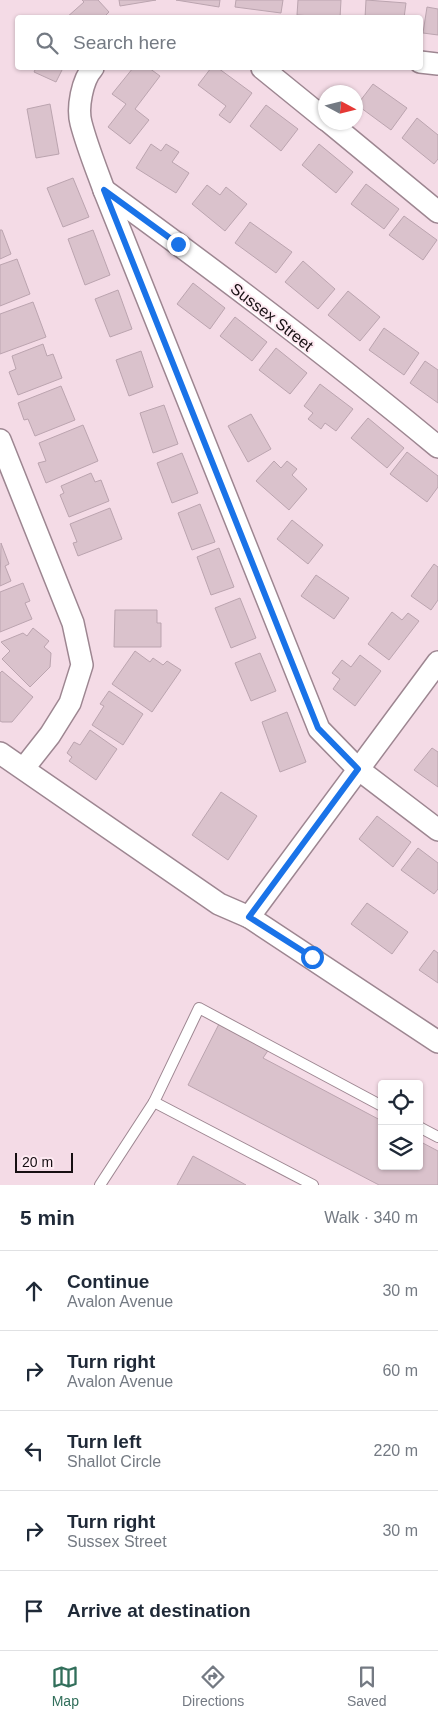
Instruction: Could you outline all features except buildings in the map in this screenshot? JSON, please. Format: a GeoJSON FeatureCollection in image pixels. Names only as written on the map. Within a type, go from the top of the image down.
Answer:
{"type":"FeatureCollection","features":[{"type":"Feature","properties":{"kind":"street"},"geometry":{"type":"LineString","coordinates":[[423,62],[438,64]]}},
{"type":"Feature","properties":{"kind":"street"},"geometry":{"type":"LineString","coordinates":[[91,70],[81,95],[80,122],[104,190],[318,728],[358,769],[438,830]]}},
{"type":"Feature","properties":{"kind":"street"},"geometry":{"type":"LineString","coordinates":[[264,70],[318,114]]}},
{"type":"Feature","properties":{"kind":"street"},"geometry":{"type":"LineString","coordinates":[[339,130],[438,212]]}},
{"type":"Feature","properties":{"kind":"street","name":"Sussex Street"},"geometry":{"type":"LineString","coordinates":[[104,190],[178,244],[397,413],[438,447]]}},
{"type":"Feature","properties":{"kind":"street"},"geometry":{"type":"LineString","coordinates":[[0,440],[73,624],[82,665],[70,704],[50,735],[24,768]]}},
{"type":"Feature","properties":{"kind":"street"},"geometry":{"type":"LineString","coordinates":[[249,917],[438,662]]}},
{"type":"Feature","properties":{"kind":"street"},"geometry":{"type":"LineString","coordinates":[[0,753],[219,904],[249,917],[438,1042]]}},
{"type":"Feature","properties":{"kind":"lane"},"geometry":{"type":"LineString","coordinates":[[100,1185],[154,1102],[199,1008],[378,1104]]}},
{"type":"Feature","properties":{"kind":"lane"},"geometry":{"type":"LineString","coordinates":[[154,1102],[313,1185]]}},
{"type":"Feature","properties":{"kind":"lane"},"geometry":{"type":"LineString","coordinates":[[423,1128],[438,1137]]}},
{"type":"Feature","properties":{"kind":"route"},"geometry":{"type":"LineString","coordinates":[[178,244],[104,190],[318,728],[358,769],[249,917],[312,957]]}}]}
